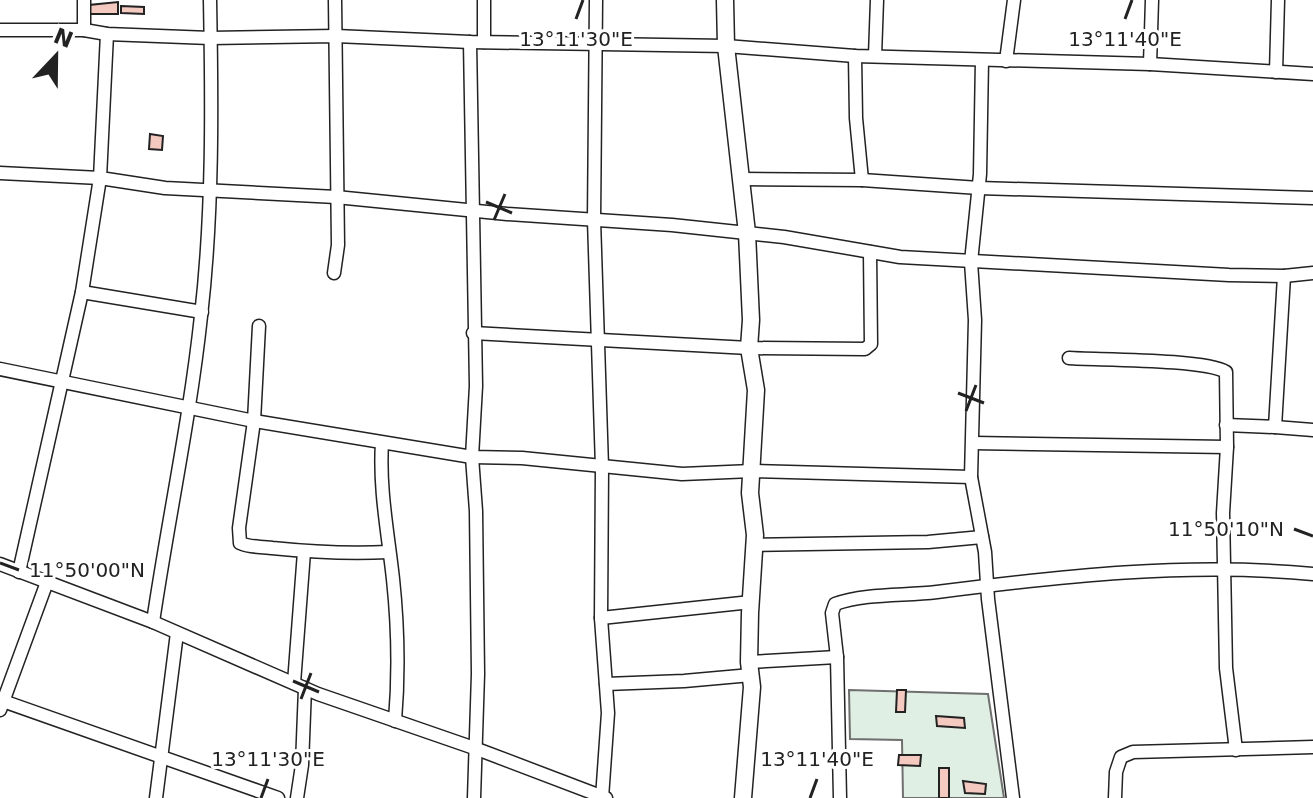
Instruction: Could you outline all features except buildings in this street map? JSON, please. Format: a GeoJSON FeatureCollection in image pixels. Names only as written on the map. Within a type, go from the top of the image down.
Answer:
{"type":"FeatureCollection","features":[{"type":"Feature","properties":{"kind":"main road"},"geometry":{"type":"LineString","coordinates":[[725,0],[726,46],[747,233],[751,320],[749,348],[756,390],[750,493],[754,545],[743,798]]}},
{"type":"Feature","properties":{"kind":"street"},"geometry":{"type":"LineString","coordinates":[[84,0],[84,30]]}},
{"type":"Feature","properties":{"kind":"street"},"geometry":{"type":"LineString","coordinates":[[153,622],[166,531],[190,408],[202,312],[209,190],[210,0]]}},
{"type":"Feature","properties":{"kind":"street"},"geometry":{"type":"LineString","coordinates":[[334,273],[338,245],[335,0]]}},
{"type":"Feature","properties":{"kind":"street"},"geometry":{"type":"LineString","coordinates":[[474,798],[477,749],[476,511],[472,457],[476,386],[472,210],[477,42],[484,0]]}},
{"type":"Feature","properties":{"kind":"street"},"geometry":{"type":"LineString","coordinates":[[0,564],[153,622],[300,686],[603,797],[608,713],[601,618],[602,467],[594,220],[596,0]]}},
{"type":"Feature","properties":{"kind":"street"},"geometry":{"type":"LineString","coordinates":[[875,56],[877,0]]}},
{"type":"Feature","properties":{"kind":"street"},"geometry":{"type":"LineString","coordinates":[[1006,61],[1014,0]]}},
{"type":"Feature","properties":{"kind":"street"},"geometry":{"type":"LineString","coordinates":[[1150,64],[1152,0]]}},
{"type":"Feature","properties":{"kind":"street"},"geometry":{"type":"LineString","coordinates":[[1276,72],[1278,0]]}},
{"type":"Feature","properties":{"kind":"street"},"geometry":{"type":"LineString","coordinates":[[0,30],[84,30],[107,34],[210,38],[336,36],[726,46],[855,56],[1150,64],[1313,74]]}},
{"type":"Feature","properties":{"kind":"street"},"geometry":{"type":"LineString","coordinates":[[19,572],[82,292],[100,178],[107,34]]}},
{"type":"Feature","properties":{"kind":"street"},"geometry":{"type":"LineString","coordinates":[[855,56],[856,118],[862,180]]}},
{"type":"Feature","properties":{"kind":"street"},"geometry":{"type":"LineString","coordinates":[[982,60],[979,188],[971,262],[975,320],[971,477],[982,537],[1013,798]]}},
{"type":"Feature","properties":{"kind":"street"},"geometry":{"type":"LineString","coordinates":[[0,173],[100,178],[165,188],[336,197],[747,233],[900,257],[1284,276],[1313,273]]}},
{"type":"Feature","properties":{"kind":"street"},"geometry":{"type":"LineString","coordinates":[[742,179],[862,180],[979,188],[1313,198]]}},
{"type":"Feature","properties":{"kind":"street"},"geometry":{"type":"LineString","coordinates":[[473,333],[749,348],[865,349],[871,344],[870,252]]}},
{"type":"Feature","properties":{"kind":"street"},"geometry":{"type":"LineString","coordinates":[[1275,427],[1284,276]]}},
{"type":"Feature","properties":{"kind":"street"},"geometry":{"type":"LineString","coordinates":[[82,292],[202,312]]}},
{"type":"Feature","properties":{"kind":"street"},"geometry":{"type":"LineString","coordinates":[[259,326],[254,421],[241,507],[240,543],[251,548],[304,552],[388,552]]}},
{"type":"Feature","properties":{"kind":"street"},"geometry":{"type":"LineString","coordinates":[[1069,358],[1190,364],[1221,368],[1226,372],[1227,447],[1223,513],[1226,668],[1236,750]]}},
{"type":"Feature","properties":{"kind":"street"},"geometry":{"type":"LineString","coordinates":[[0,369],[254,421],[472,457],[522,458],[682,474],[752,471],[971,477]]}},
{"type":"Feature","properties":{"kind":"street"},"geometry":{"type":"LineString","coordinates":[[1226,425],[1313,430]]}},
{"type":"Feature","properties":{"kind":"street"},"geometry":{"type":"LineString","coordinates":[[382,443],[380,469],[393,578],[399,673],[395,721]]}},
{"type":"Feature","properties":{"kind":"street"},"geometry":{"type":"LineString","coordinates":[[973,443],[1227,447]]}},
{"type":"Feature","properties":{"kind":"street"},"geometry":{"type":"LineString","coordinates":[[754,545],[928,542],[982,537]]}},
{"type":"Feature","properties":{"kind":"street"},"geometry":{"type":"LineString","coordinates":[[297,798],[302,765],[300,686],[304,552]]}},
{"type":"Feature","properties":{"kind":"street"},"geometry":{"type":"LineString","coordinates":[[840,798],[837,657],[832,613],[835,604],[846,600],[1054,576],[1225,570],[1313,574]]}},
{"type":"Feature","properties":{"kind":"street"},"geometry":{"type":"LineString","coordinates":[[47,582],[1,704],[278,798]]}},
{"type":"Feature","properties":{"kind":"street"},"geometry":{"type":"LineString","coordinates":[[601,618],[751,602]]}},
{"type":"Feature","properties":{"kind":"street"},"geometry":{"type":"LineString","coordinates":[[156,798],[177,633]]}},
{"type":"Feature","properties":{"kind":"street"},"geometry":{"type":"LineString","coordinates":[[606,684],[684,681],[750,668],[837,657]]}},
{"type":"Feature","properties":{"kind":"street"},"geometry":{"type":"LineString","coordinates":[[1115,798],[1116,772],[1121,757],[1133,752],[1313,747]]}},
{"type":"Feature","properties":{"kind":"green space"},"geometry":{"type":"Polygon","coordinates":[[[849,690],[988,694],[1004,798],[903,798],[902,740],[850,739],[849,690]]]}}]}
